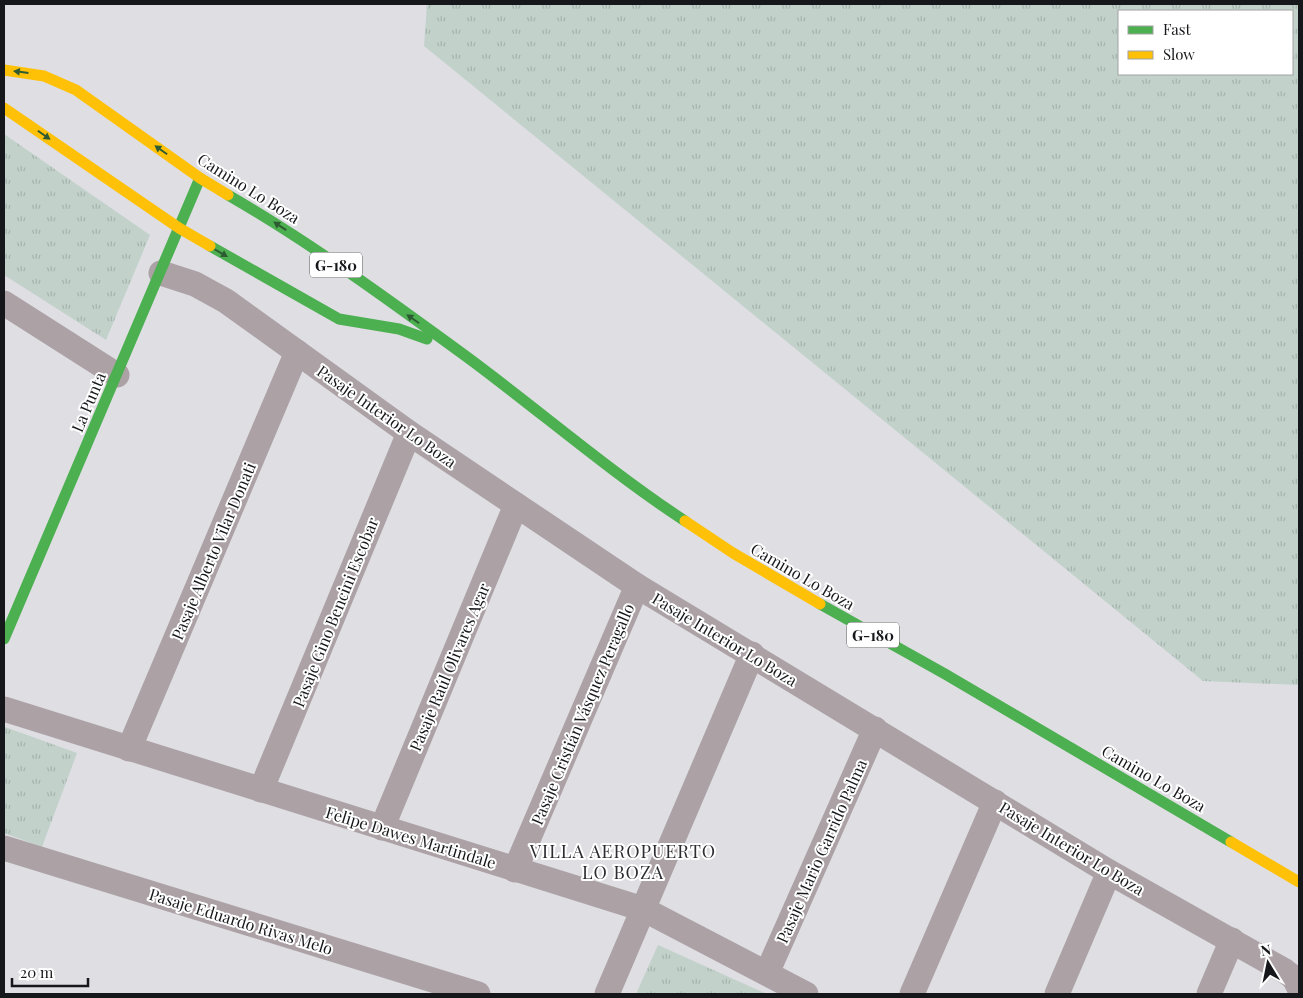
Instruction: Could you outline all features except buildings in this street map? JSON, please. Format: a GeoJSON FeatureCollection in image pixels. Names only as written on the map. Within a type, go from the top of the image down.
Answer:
{"type":"FeatureCollection","features":[{"type":"Feature","properties":{"kind":"main road","name":"Camino Lo Boza"},"geometry":{"type":"LineString","coordinates":[[4,70],[44,76],[76,90],[200,178],[278,224],[467,357],[641,492],[733,553],[841,617],[953,679],[1299,882]]}},
{"type":"Feature","properties":{"kind":"main road","name":"Camino Lo Boza"},"geometry":{"type":"LineString","coordinates":[[4,108],[179,228],[339,319],[399,329],[424,337],[467,357]]}},
{"type":"Feature","properties":{"kind":"main road","name":"La Punta"},"geometry":{"type":"LineString","coordinates":[[4,638],[200,178]]}},
{"type":"Feature","properties":{"kind":"street","name":"Pasaje Interior Lo Boza"},"geometry":{"type":"LineString","coordinates":[[161,273],[211,292],[409,433],[637,586],[1109,872],[1290,974],[1299,988]]}},
{"type":"Feature","properties":{"kind":"street"},"geometry":{"type":"LineString","coordinates":[[4,303],[117,375]]}},
{"type":"Feature","properties":{"kind":"street","name":"Pasaje Alberto Vilar Donati"},"geometry":{"type":"LineString","coordinates":[[129,749],[297,352]]}},
{"type":"Feature","properties":{"kind":"street","name":"Pasaje Gino Bencini Escobar"},"geometry":{"type":"LineString","coordinates":[[261,790],[409,433]]}},
{"type":"Feature","properties":{"kind":"street","name":"Pasaje Raúl Olivares Agar"},"geometry":{"type":"LineString","coordinates":[[382,828],[516,505]]}},
{"type":"Feature","properties":{"kind":"street","name":"Pasaje Cristián Vásquez Peragallo"},"geometry":{"type":"LineString","coordinates":[[515,870],[637,586]]}},
{"type":"Feature","properties":{"kind":"street"},"geometry":{"type":"LineString","coordinates":[[607,994],[752,654]]}},
{"type":"Feature","properties":{"kind":"street","name":"Felipe Dawes Martindale"},"geometry":{"type":"LineString","coordinates":[[4,709],[643,910],[806,994]]}},
{"type":"Feature","properties":{"kind":"street","name":"Pasaje Mario Garrido Palma"},"geometry":{"type":"LineString","coordinates":[[767,973],[874,729]]}},
{"type":"Feature","properties":{"kind":"street"},"geometry":{"type":"LineString","coordinates":[[912,994],[995,802]]}},
{"type":"Feature","properties":{"kind":"street","name":"Pasaje Eduardo Rivas Melo"},"geometry":{"type":"LineString","coordinates":[[4,848],[478,994]]}},
{"type":"Feature","properties":{"kind":"street"},"geometry":{"type":"LineString","coordinates":[[1057,994],[1109,872]]}},
{"type":"Feature","properties":{"kind":"street"},"geometry":{"type":"LineString","coordinates":[[1209,994],[1232,940]]}},
{"type":"Feature","properties":{"kind":"green space"},"geometry":{"type":"Polygon","coordinates":[[[427,4],[1299,4],[1299,685],[1203,681],[424,46],[427,4]]]}},
{"type":"Feature","properties":{"kind":"green space"},"geometry":{"type":"Polygon","coordinates":[[[4,134],[150,235],[106,340],[4,275],[4,134]]]}},
{"type":"Feature","properties":{"kind":"green space"},"geometry":{"type":"Polygon","coordinates":[[[5,727],[77,753],[42,847],[4,833],[5,727]]]}},
{"type":"Feature","properties":{"kind":"green space"},"geometry":{"type":"Polygon","coordinates":[[[658,945],[767,994],[636,994],[658,945]]]}},
{"type":"Feature","properties":{"kind":"traffic: fast"},"geometry":{"type":"LineString","coordinates":[[4,639],[200,178]]}},
{"type":"Feature","properties":{"kind":"traffic: fast"},"geometry":{"type":"LineString","coordinates":[[228,195],[320,252],[379,293],[494,377],[629,482],[685,521]]}},
{"type":"Feature","properties":{"kind":"traffic: fast"},"geometry":{"type":"LineString","coordinates":[[210,246],[339,319],[399,329],[427,339]]}},
{"type":"Feature","properties":{"kind":"traffic: fast"},"geometry":{"type":"LineString","coordinates":[[820,604],[945,674],[1231,842]]}},
{"type":"Feature","properties":{"kind":"traffic: slow"},"geometry":{"type":"LineString","coordinates":[[4,70],[44,76],[76,90],[200,178],[228,195]]}},
{"type":"Feature","properties":{"kind":"traffic: slow"},"geometry":{"type":"LineString","coordinates":[[4,108],[179,228],[210,246]]}},
{"type":"Feature","properties":{"kind":"traffic: slow"},"geometry":{"type":"LineString","coordinates":[[685,521],[733,553],[820,604]]}},
{"type":"Feature","properties":{"kind":"traffic: slow"},"geometry":{"type":"LineString","coordinates":[[1231,842],[1299,882]]}},
{"type":"Feature","properties":{"kind":"district","name":"VILLA AEROPUERTO LO BOZA"},"geometry":{"type":"Point","coordinates":[623,861]}}]}
